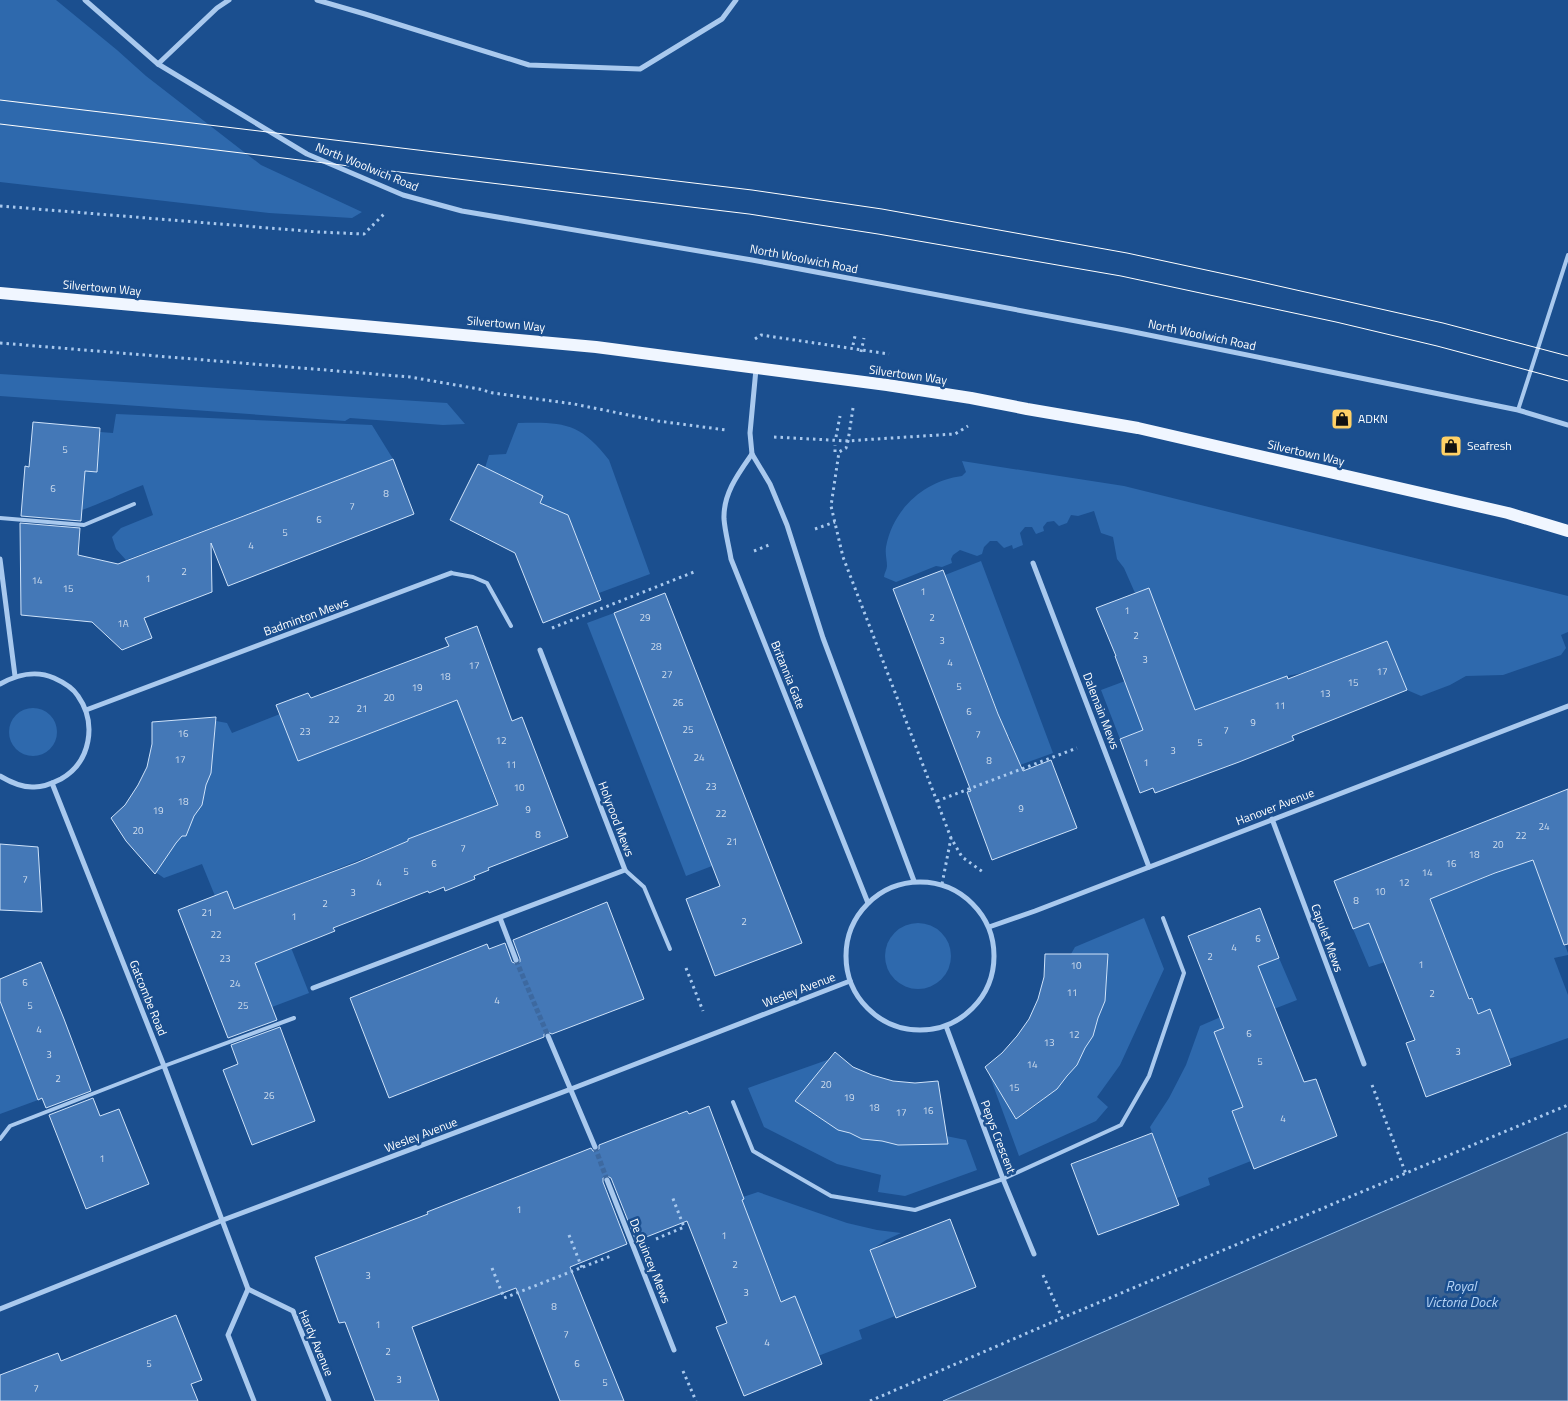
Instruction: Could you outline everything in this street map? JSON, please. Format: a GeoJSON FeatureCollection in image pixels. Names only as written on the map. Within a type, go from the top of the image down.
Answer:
{"type":"FeatureCollection","features":[{"type":"Feature","properties":{"kind":"main road","name":"Silvertown Way"},"geometry":{"type":"LineString","coordinates":[[0,293],[596,346],[971,398],[1138,428],[1508,513],[1568,531]]}},
{"type":"Feature","properties":{"kind":"street","name":"North Woolwich Road"},"geometry":{"type":"LineString","coordinates":[[85,0],[158,64],[307,154],[403,195],[462,211],[762,262],[1124,330],[1518,410],[1568,425]]}},
{"type":"Feature","properties":{"kind":"street"},"geometry":{"type":"LineString","coordinates":[[158,64],[217,8],[229,0]]}},
{"type":"Feature","properties":{"kind":"street"},"geometry":{"type":"LineString","coordinates":[[317,0],[528,65],[640,69],[722,19],[736,0]]}},
{"type":"Feature","properties":{"kind":"street"},"geometry":{"type":"LineString","coordinates":[[756,369],[750,433],[752,454],[770,484],[787,525],[823,638],[914,881]]}},
{"type":"Feature","properties":{"kind":"street","name":"Britannia Gate"},"geometry":{"type":"LineString","coordinates":[[752,454],[734,481],[726,500],[724,518],[731,559],[868,903]]}},
{"type":"Feature","properties":{"kind":"street"},"geometry":{"type":"LineString","coordinates":[[0,559],[15,676]]}},
{"type":"Feature","properties":{"kind":"street","name":"Dalemain Mews"},"geometry":{"type":"LineString","coordinates":[[1033,563],[1149,867]]}},
{"type":"Feature","properties":{"kind":"street","name":"Badminton Mews"},"geometry":{"type":"LineString","coordinates":[[86,710],[452,574]]}},
{"type":"Feature","properties":{"kind":"street","name":"Holyrood Mews"},"geometry":{"type":"LineString","coordinates":[[313,988],[625,870],[540,650]]}},
{"type":"Feature","properties":{"kind":"street"},"geometry":{"type":"LineString","coordinates":[[0,684],[15,676],[32,673],[50,676],[65,683],[78,695],[86,710],[90,727],[88,745],[80,762],[68,775],[52,783],[33,787],[14,784],[0,776]]}},
{"type":"Feature","properties":{"kind":"street","name":"Hanover Avenue"},"geometry":{"type":"LineString","coordinates":[[989,927],[1568,706]]}},
{"type":"Feature","properties":{"kind":"street","name":"Gatcombe Road"},"geometry":{"type":"LineString","coordinates":[[52,783],[223,1220]]}},
{"type":"Feature","properties":{"kind":"street","name":"Capulet Mews"},"geometry":{"type":"LineString","coordinates":[[1272,819],[1364,1064]]}},
{"type":"Feature","properties":{"kind":"street"},"geometry":{"type":"LineString","coordinates":[[914,881],[942,884],[962,893],[978,908],[989,927],[994,950],[992,974],[983,996],[966,1014],[946,1026],[923,1030],[899,1028],[878,1018],[861,1001],[850,981],[845,960],[847,939],[855,919],[868,903],[889,888],[914,881]]}},
{"type":"Feature","properties":{"kind":"street"},"geometry":{"type":"LineString","coordinates":[[500,918],[516,960]]}},
{"type":"Feature","properties":{"kind":"street","name":"Wesley Avenue"},"geometry":{"type":"LineString","coordinates":[[0,1308],[223,1220],[571,1089],[850,981]]}},
{"type":"Feature","properties":{"kind":"street","name":"Pepys Crescent"},"geometry":{"type":"LineString","coordinates":[[946,1026],[1003,1179],[1034,1254]]}},
{"type":"Feature","properties":{"kind":"street"},"geometry":{"type":"LineString","coordinates":[[548,1036],[595,1147]]}},
{"type":"Feature","properties":{"kind":"street","name":"De Quincey Mews"},"geometry":{"type":"LineString","coordinates":[[606,1180],[674,1350]]}},
{"type":"Feature","properties":{"kind":"street"},"geometry":{"type":"LineString","coordinates":[[223,1220],[248,1288],[228,1335],[254,1401]]}},
{"type":"Feature","properties":{"kind":"street","name":"Hardy Avenue"},"geometry":{"type":"LineString","coordinates":[[248,1288],[293,1311],[329,1401]]}},
{"type":"Feature","properties":{"kind":"lane"},"geometry":{"type":"LineString","coordinates":[[1518,410],[1568,255]]}},
{"type":"Feature","properties":{"kind":"lane"},"geometry":{"type":"LineString","coordinates":[[0,518],[84,525],[134,504]]}},
{"type":"Feature","properties":{"kind":"lane","name":"Badminton Mews"},"geometry":{"type":"LineString","coordinates":[[452,574],[473,577],[488,583],[511,626]]}},
{"type":"Feature","properties":{"kind":"lane"},"geometry":{"type":"LineString","coordinates":[[625,870],[644,887],[670,949]]}},
{"type":"Feature","properties":{"kind":"lane"},"geometry":{"type":"LineString","coordinates":[[733,1102],[753,1151],[831,1196],[915,1210],[1003,1179],[1121,1125],[1149,1076],[1184,972],[1163,918]]}},
{"type":"Feature","properties":{"kind":"lane"},"geometry":{"type":"LineString","coordinates":[[0,1138],[10,1126],[294,1018]]}},
{"type":"Feature","properties":{"kind":"path"},"geometry":{"type":"LineString","coordinates":[[0,206],[318,232],[364,234],[381,217]]}},
{"type":"Feature","properties":{"kind":"path"},"geometry":{"type":"LineString","coordinates":[[853,344],[855,336]]}},
{"type":"Feature","properties":{"kind":"path"},"geometry":{"type":"LineString","coordinates":[[862,345],[864,338]]}},
{"type":"Feature","properties":{"kind":"path"},"geometry":{"type":"LineString","coordinates":[[0,343],[410,377],[493,393],[586,406],[658,421],[721,429]]}},
{"type":"Feature","properties":{"kind":"path"},"geometry":{"type":"LineString","coordinates":[[778,438],[848,441],[955,434],[1006,405]]}},
{"type":"Feature","properties":{"kind":"path"},"geometry":{"type":"LineString","coordinates":[[836,437],[840,416]]}},
{"type":"Feature","properties":{"kind":"path"},"geometry":{"type":"LineString","coordinates":[[852,418],[846,448],[838,452],[831,506],[843,558],[951,838],[962,857],[983,872]]}},
{"type":"Feature","properties":{"kind":"path"},"geometry":{"type":"LineString","coordinates":[[835,445],[835,452]]}},
{"type":"Feature","properties":{"kind":"path"},"geometry":{"type":"LineString","coordinates":[[815,529],[835,522]]}},
{"type":"Feature","properties":{"kind":"path"},"geometry":{"type":"LineString","coordinates":[[544,631],[694,572]]}},
{"type":"Feature","properties":{"kind":"path"},"geometry":{"type":"LineString","coordinates":[[937,801],[1100,739]]}},
{"type":"Feature","properties":{"kind":"path"},"geometry":{"type":"LineString","coordinates":[[942,884],[951,838]]}},
{"type":"Feature","properties":{"kind":"path"},"geometry":{"type":"LineString","coordinates":[[670,949],[680,953],[712,1035]]}},
{"type":"Feature","properties":{"kind":"path"},"geometry":{"type":"LineString","coordinates":[[1364,1064],[1406,1174]]}},
{"type":"Feature","properties":{"kind":"path"},"geometry":{"type":"LineString","coordinates":[[870,1401],[1568,1105]]}},
{"type":"Feature","properties":{"kind":"path"},"geometry":{"type":"LineString","coordinates":[[655,1239],[684,1227],[672,1196]]}},
{"type":"Feature","properties":{"kind":"path"},"geometry":{"type":"LineString","coordinates":[[569,1235],[582,1268]]}},
{"type":"Feature","properties":{"kind":"path"},"geometry":{"type":"LineString","coordinates":[[1034,1254],[1062,1318]]}},
{"type":"Feature","properties":{"kind":"path"},"geometry":{"type":"LineString","coordinates":[[492,1268],[504,1298],[610,1257]]}},
{"type":"Feature","properties":{"kind":"path"},"geometry":{"type":"LineString","coordinates":[[674,1350],[696,1401]]}},
{"type":"Feature","properties":{"kind":"shaded area"},"geometry":{"type":"Polygon","coordinates":[[[0,0],[56,0],[146,76],[261,165],[362,212],[352,218],[269,213],[0,182],[0,0]]]}},
{"type":"Feature","properties":{"kind":"shaded area"},"geometry":{"type":"Polygon","coordinates":[[[0,374],[447,403],[465,424],[443,425],[350,418],[345,421],[0,396],[0,374]]]}},
{"type":"Feature","properties":{"kind":"shaded area"},"geometry":{"type":"Polygon","coordinates":[[[116,414],[372,425],[393,459],[126,560],[116,549],[112,537],[121,528],[153,515],[143,485],[82,510],[85,471],[97,472],[100,432],[113,433],[116,414]]]}},
{"type":"Feature","properties":{"kind":"shaded area"},"geometry":{"type":"Polygon","coordinates":[[[518,423],[547,423],[569,427],[579,431],[599,447],[609,460],[650,574],[599,593],[568,515],[540,503],[485,468],[489,455],[506,454],[518,423]]]}},
{"type":"Feature","properties":{"kind":"shaded area"},"geometry":{"type":"Polygon","coordinates":[[[962,461],[1124,486],[1568,596],[1568,632],[1561,635],[1566,648],[1561,655],[1503,675],[1466,676],[1450,685],[1421,696],[1407,690],[1387,641],[1302,673],[1287,676],[1120,739],[1101,690],[1176,662],[1135,593],[1124,568],[1117,559],[1113,537],[1101,533],[1094,511],[1078,516],[1071,515],[1067,523],[1059,526],[1054,521],[1047,522],[1043,527],[1044,531],[1036,534],[1032,527],[1025,527],[1020,533],[1023,545],[1013,549],[1012,545],[1004,548],[997,541],[990,541],[984,547],[982,554],[977,556],[960,550],[953,555],[952,563],[942,567],[936,566],[896,582],[884,577],[887,566],[886,547],[895,521],[903,509],[912,499],[935,484],[962,476],[966,472],[962,461]]]}},
{"type":"Feature","properties":{"kind":"shaded area"},"geometry":{"type":"Polygon","coordinates":[[[981,561],[1053,753],[1020,765],[945,575],[981,561]]]}},
{"type":"Feature","properties":{"kind":"shaded area"},"geometry":{"type":"Polygon","coordinates":[[[614,613],[712,866],[686,876],[587,623],[614,613]]]}},
{"type":"Feature","properties":{"kind":"shaded area"},"geometry":{"type":"Polygon","coordinates":[[[495,686],[471,737],[517,857],[488,868],[408,841],[268,896],[309,993],[272,1007],[228,892],[215,896],[202,864],[164,878],[151,869],[194,816],[206,785],[213,751],[216,721],[227,723],[232,733],[280,714],[298,761],[495,686]]]}},
{"type":"Feature","properties":{"kind":"shaded area"},"geometry":{"type":"Polygon","coordinates":[[[28,708],[38,708],[47,712],[53,718],[56,723],[56,741],[47,752],[38,756],[28,756],[19,752],[13,746],[9,737],[9,727],[13,718],[19,712],[28,708]]]}},
{"type":"Feature","properties":{"kind":"shaded area"},"geometry":{"type":"Polygon","coordinates":[[[1568,845],[1546,896],[1568,953],[1568,955],[1554,958],[1568,995],[1568,1038],[1509,1059],[1490,1010],[1478,1014],[1472,998],[1467,996],[1445,936],[1384,959],[1385,962],[1369,967],[1353,929],[1568,845]]]}},
{"type":"Feature","properties":{"kind":"shaded area"},"geometry":{"type":"Polygon","coordinates":[[[1144,918],[1164,969],[1120,1065],[1097,1097],[1108,1107],[1096,1121],[1019,1156],[989,1074],[1016,1119],[1044,1099],[1056,1087],[1085,1047],[1098,1017],[1106,985],[1108,954],[1071,954],[1075,947],[1144,918]]]}},
{"type":"Feature","properties":{"kind":"shaded area"},"geometry":{"type":"Polygon","coordinates":[[[918,923],[931,925],[946,938],[949,943],[951,956],[949,969],[936,984],[931,987],[918,989],[905,987],[890,974],[887,969],[885,956],[887,943],[900,928],[905,925],[918,923]]]}},
{"type":"Feature","properties":{"kind":"shaded area"},"geometry":{"type":"Polygon","coordinates":[[[1279,958],[1297,1000],[1214,1032],[1235,1086],[1247,1106],[1232,1111],[1251,1161],[1208,1178],[1210,1185],[1177,1198],[1150,1127],[1169,1098],[1186,1065],[1200,1026],[1223,1016],[1210,984],[1279,958]]]}},
{"type":"Feature","properties":{"kind":"shaded area"},"geometry":{"type":"Polygon","coordinates":[[[0,1002],[38,1100],[0,1114],[0,1002]]]}},
{"type":"Feature","properties":{"kind":"shaded area"},"geometry":{"type":"Polygon","coordinates":[[[830,1059],[795,1101],[837,1128],[864,1137],[887,1142],[923,1144],[947,1144],[946,1136],[966,1140],[977,1170],[905,1196],[878,1192],[881,1175],[837,1164],[764,1127],[748,1088],[830,1059]]]}},
{"type":"Feature","properties":{"kind":"shaded area"},"geometry":{"type":"Polygon","coordinates":[[[758,1192],[847,1223],[901,1233],[870,1251],[895,1316],[859,1330],[862,1339],[818,1356],[782,1302],[741,1200],[744,1199],[743,1197],[758,1192]]]}},
{"type":"Feature","properties":{"kind":"water","name":"Royal Victoria Dock"},"geometry":{"type":"Polygon","coordinates":[[[1568,1132],[1568,1401],[943,1401],[1568,1132]]]}},
{"type":"Feature","properties":{"kind":"building"},"geometry":{"type":"Polygon","coordinates":[[[33,422],[100,428],[97,472],[85,471],[81,521],[21,516],[25,466],[29,467],[33,422]]]}},
{"type":"Feature","properties":{"kind":"building"},"geometry":{"type":"Polygon","coordinates":[[[393,459],[414,514],[228,586],[211,543],[212,592],[144,618],[152,638],[122,650],[92,622],[21,615],[20,523],[80,528],[78,555],[118,564],[393,459]]]}},
{"type":"Feature","properties":{"kind":"building"},"geometry":{"type":"Polygon","coordinates":[[[478,464],[543,496],[540,503],[568,515],[601,600],[543,623],[515,553],[450,520],[478,464]]]}},
{"type":"Feature","properties":{"kind":"building"},"geometry":{"type":"Polygon","coordinates":[[[943,570],[998,714],[1023,771],[1051,760],[1077,828],[992,860],[967,792],[971,791],[893,589],[943,570]]]}},
{"type":"Feature","properties":{"kind":"building"},"geometry":{"type":"Polygon","coordinates":[[[1149,588],[1195,710],[1287,676],[1288,679],[1387,641],[1407,690],[1292,736],[1294,740],[1239,762],[1155,793],[1153,788],[1140,793],[1120,739],[1143,730],[1096,608],[1149,588]]]}},
{"type":"Feature","properties":{"kind":"building"},"geometry":{"type":"Polygon","coordinates":[[[665,593],[802,943],[715,976],[686,899],[720,886],[614,613],[665,593]]]}},
{"type":"Feature","properties":{"kind":"building"},"geometry":{"type":"Polygon","coordinates":[[[477,626],[512,721],[522,717],[568,837],[488,868],[489,870],[474,876],[475,879],[445,891],[444,887],[429,893],[428,891],[333,928],[335,931],[255,963],[277,1020],[228,1038],[178,910],[227,891],[234,909],[356,863],[408,841],[408,839],[498,805],[457,700],[298,761],[276,705],[308,693],[311,698],[449,646],[445,638],[477,626]]]}},
{"type":"Feature","properties":{"kind":"building"},"geometry":{"type":"Polygon","coordinates":[[[216,717],[211,773],[206,785],[202,805],[194,816],[186,836],[182,836],[176,843],[155,874],[126,841],[111,818],[125,805],[147,767],[152,744],[152,722],[216,717]]]}},
{"type":"Feature","properties":{"kind":"building"},"geometry":{"type":"Polygon","coordinates":[[[1568,789],[1568,944],[1564,945],[1533,860],[1430,899],[1469,999],[1472,998],[1478,1014],[1490,1009],[1511,1065],[1426,1097],[1406,1043],[1415,1040],[1369,923],[1353,929],[1334,881],[1568,789]]]}},
{"type":"Feature","properties":{"kind":"building"},"geometry":{"type":"Polygon","coordinates":[[[0,844],[38,847],[42,912],[0,910],[0,844]]]}},
{"type":"Feature","properties":{"kind":"building"},"geometry":{"type":"Polygon","coordinates":[[[607,902],[644,999],[552,1034],[547,1032],[544,1034],[544,1037],[389,1098],[350,998],[487,944],[489,949],[505,943],[512,962],[517,964],[520,962],[520,959],[513,940],[607,902]]]}},
{"type":"Feature","properties":{"kind":"building"},"geometry":{"type":"Polygon","coordinates":[[[1260,908],[1279,958],[1258,966],[1304,1082],[1316,1079],[1337,1136],[1254,1169],[1232,1111],[1243,1107],[1214,1032],[1224,1028],[1188,936],[1260,908]]]}},
{"type":"Feature","properties":{"kind":"building"},"geometry":{"type":"Polygon","coordinates":[[[1045,954],[1108,954],[1105,1001],[1093,1036],[1077,1065],[1057,1089],[1016,1119],[985,1067],[1002,1053],[1029,1019],[1038,999],[1044,977],[1045,954]]]}},
{"type":"Feature","properties":{"kind":"building"},"geometry":{"type":"Polygon","coordinates":[[[41,962],[91,1091],[46,1108],[42,1098],[38,1100],[0,1001],[0,979],[41,962]]]}},
{"type":"Feature","properties":{"kind":"building"},"geometry":{"type":"Polygon","coordinates":[[[280,1027],[315,1121],[252,1145],[223,1070],[238,1064],[231,1045],[280,1027]]]}},
{"type":"Feature","properties":{"kind":"building"},"geometry":{"type":"Polygon","coordinates":[[[835,1052],[853,1067],[893,1081],[915,1083],[938,1081],[948,1144],[898,1145],[862,1139],[838,1130],[795,1101],[835,1052]]]}},
{"type":"Feature","properties":{"kind":"building"},"geometry":{"type":"Polygon","coordinates":[[[93,1098],[100,1116],[119,1109],[149,1184],[86,1209],[49,1115],[93,1098]]]}},
{"type":"Feature","properties":{"kind":"building"},"geometry":{"type":"Polygon","coordinates":[[[709,1106],[781,1302],[795,1296],[822,1364],[744,1396],[716,1327],[727,1323],[687,1221],[636,1241],[611,1178],[607,1176],[603,1178],[603,1182],[627,1244],[570,1267],[624,1401],[560,1401],[516,1288],[412,1327],[439,1401],[375,1401],[345,1322],[339,1323],[315,1257],[428,1214],[427,1212],[591,1148],[593,1151],[596,1151],[599,1149],[599,1145],[687,1111],[689,1114],[709,1106]]]}},
{"type":"Feature","properties":{"kind":"building"},"geometry":{"type":"Polygon","coordinates":[[[1152,1133],[1179,1205],[1098,1235],[1071,1164],[1152,1133]]]}},
{"type":"Feature","properties":{"kind":"building"},"geometry":{"type":"Polygon","coordinates":[[[950,1219],[976,1287],[896,1318],[870,1250],[950,1219]]]}},
{"type":"Feature","properties":{"kind":"building"},"geometry":{"type":"Polygon","coordinates":[[[176,1315],[202,1380],[191,1384],[198,1401],[0,1401],[0,1375],[58,1353],[61,1361],[176,1315]]]}},
{"type":"Feature","properties":{"kind":"tunnel"},"geometry":{"type":"LineString","coordinates":[[516,960],[548,1036]]}},
{"type":"Feature","properties":{"kind":"tunnel"},"geometry":{"type":"LineString","coordinates":[[595,1147],[607,1180]]}},
{"type":"Feature","properties":{"kind":"tram line"},"geometry":{"type":"LineString","coordinates":[[0,100],[752,190],[882,209],[1127,253],[1443,323],[1568,356]]}},
{"type":"Feature","properties":{"kind":"tram line"},"geometry":{"type":"LineString","coordinates":[[0,124],[749,214],[878,234],[1121,276],[1336,322],[1437,346],[1568,381]]}},
{"type":"Feature","properties":{"kind":"place","name":"ADKN"},"geometry":{"type":"Point","coordinates":[1342,419]}},
{"type":"Feature","properties":{"kind":"place","name":"Seafresh"},"geometry":{"type":"Point","coordinates":[1451,446]}}]}
